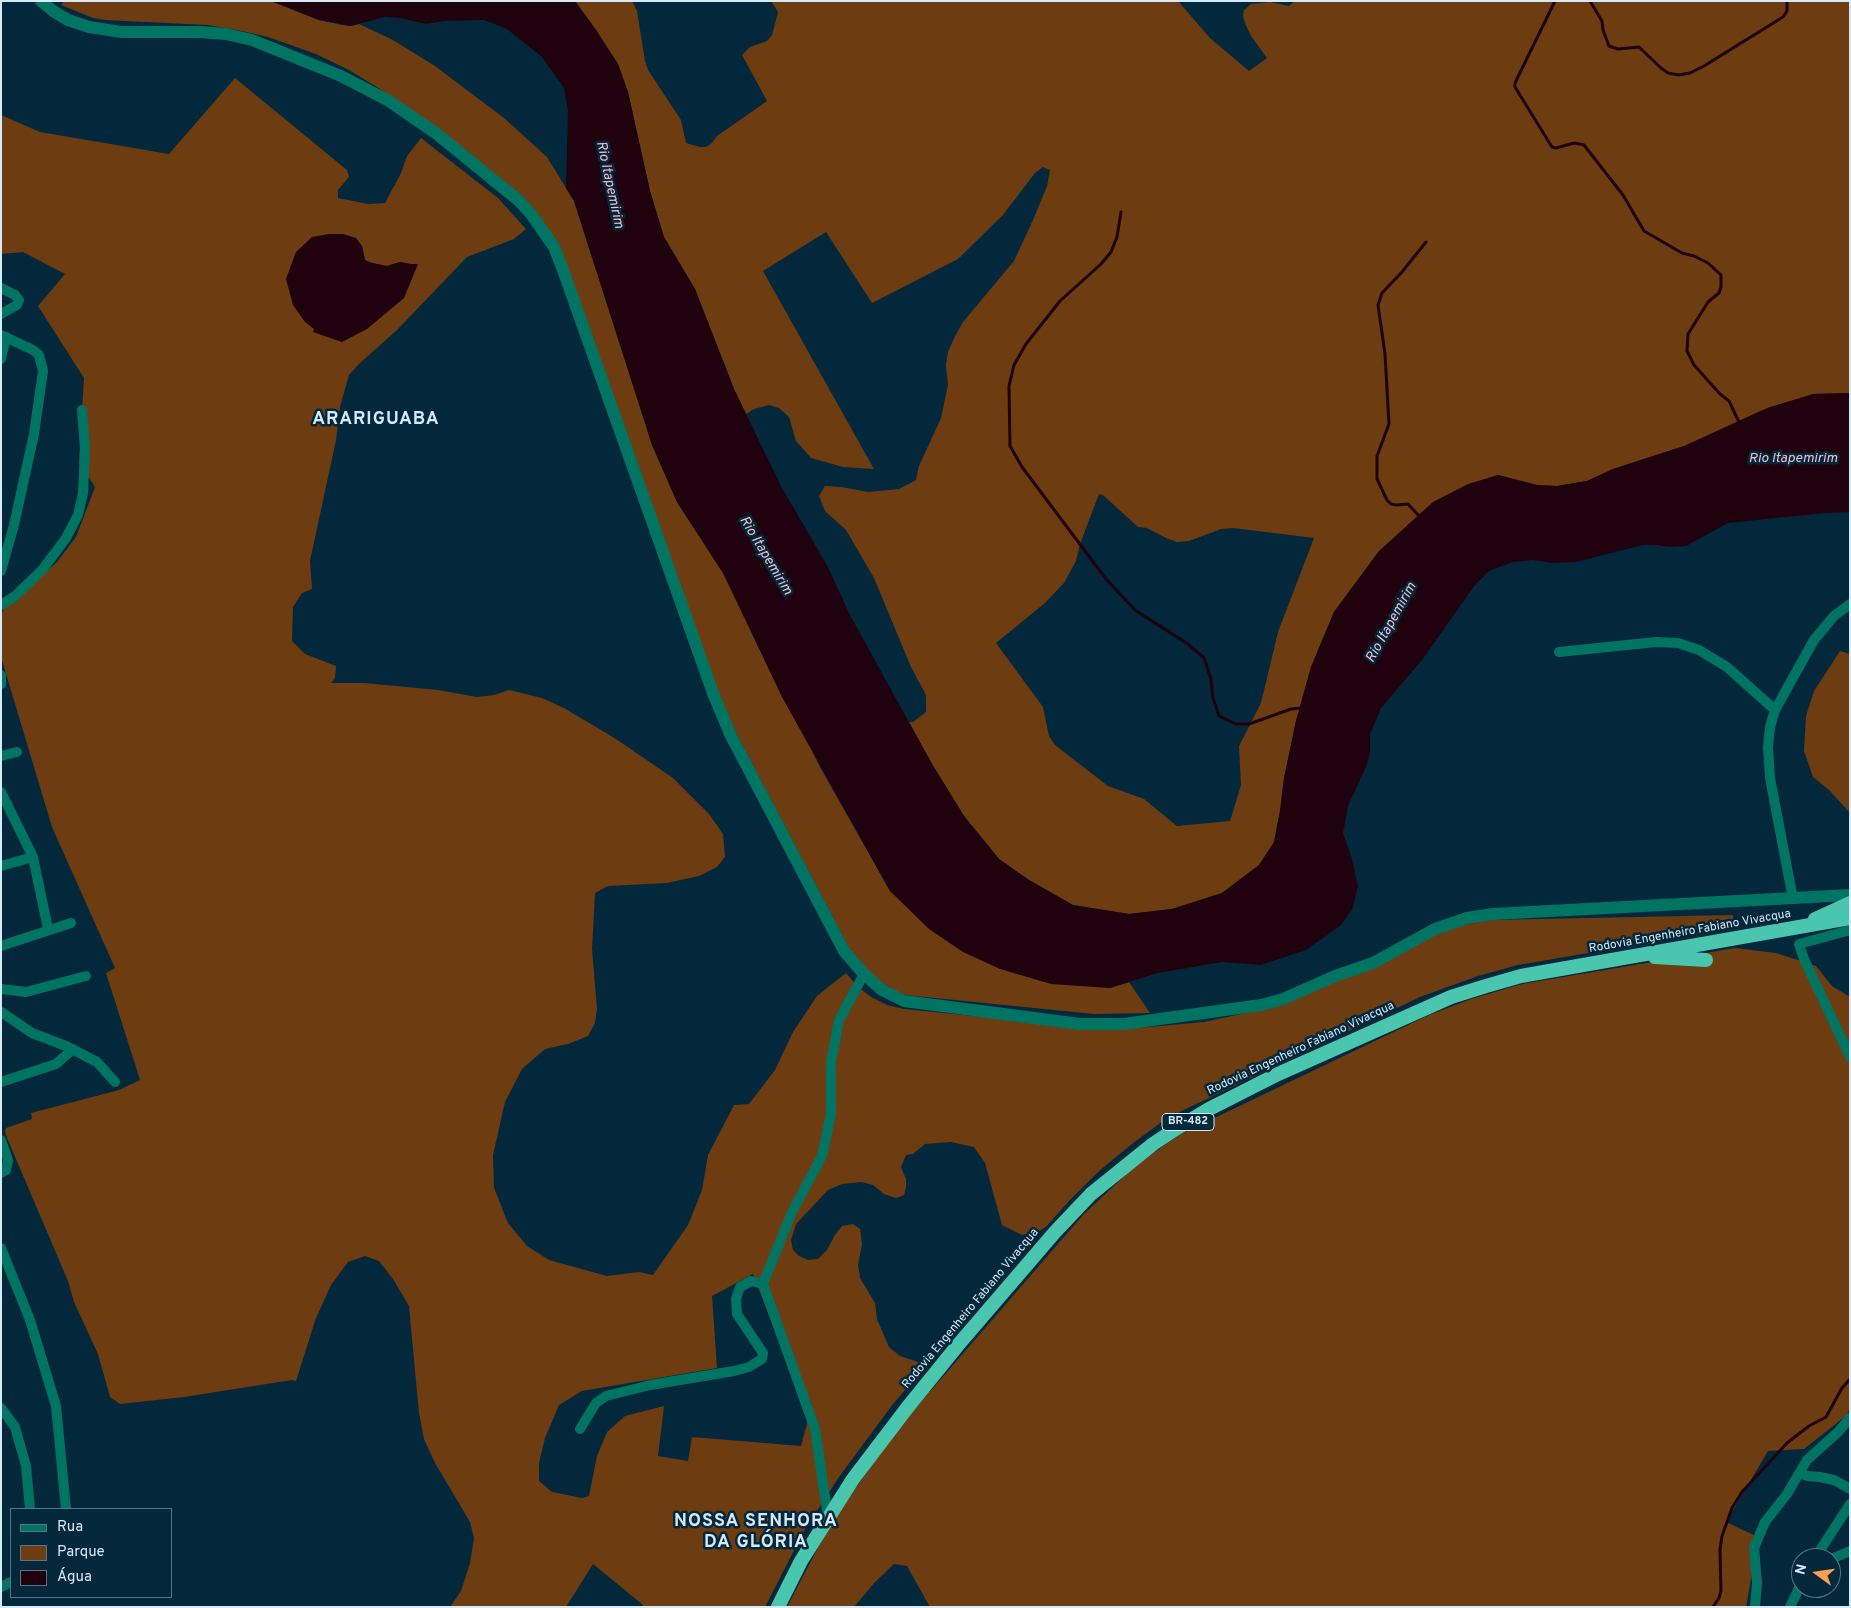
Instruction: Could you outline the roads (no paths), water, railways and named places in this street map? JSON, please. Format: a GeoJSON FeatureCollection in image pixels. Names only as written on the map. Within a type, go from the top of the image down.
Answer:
{"type":"FeatureCollection","features":[{"type":"Feature","properties":{"kind":"highway"},"geometry":{"type":"LineString","coordinates":[[1794,928],[1849,897]]}},
{"type":"Feature","properties":{"kind":"highway","name":"Rodovia Engenheiro Fabiano Vivacqua"},"geometry":{"type":"LineString","coordinates":[[778,1607],[801,1561],[853,1478],[906,1408],[1055,1232],[1091,1194],[1153,1144],[1209,1109],[1270,1079],[1451,997],[1521,976],[1850,918]]}},
{"type":"Feature","properties":{"kind":"highway"},"geometry":{"type":"LineString","coordinates":[[1794,928],[1850,928]]}},
{"type":"Feature","properties":{"kind":"highway"},"geometry":{"type":"LineString","coordinates":[[1636,955],[1706,960]]}},
{"type":"Feature","properties":{"kind":"street"},"geometry":{"type":"LineString","coordinates":[[41,1],[68,20],[89,27],[121,32],[200,32],[226,34],[252,40],[341,76],[389,101],[437,134],[518,200],[532,214],[554,247],[563,270],[714,696],[728,728],[844,951],[864,974],[882,990],[904,1001],[1080,1024],[1124,1024],[1261,1005],[1283,999],[1335,976],[1373,963],[1435,929],[1467,918],[1493,914],[1849,897]]}},
{"type":"Feature","properties":{"kind":"street"},"geometry":{"type":"LineString","coordinates":[[1,288],[19,298],[17,305],[1,314]]}},
{"type":"Feature","properties":{"kind":"street"},"geometry":{"type":"LineString","coordinates":[[1,359],[4,336],[33,350],[39,355],[43,371],[34,434],[14,525],[1,571]]}},
{"type":"Feature","properties":{"kind":"street"},"geometry":{"type":"LineString","coordinates":[[1,605],[15,596],[43,569],[66,538],[78,515],[83,493],[86,449],[82,410]]}},
{"type":"Feature","properties":{"kind":"street"},"geometry":{"type":"LineString","coordinates":[[1793,899],[1770,778],[1768,747],[1775,710],[1814,640],[1834,616],[1850,604]]}},
{"type":"Feature","properties":{"kind":"street"},"geometry":{"type":"LineString","coordinates":[[1559,652],[1656,642],[1678,643],[1700,650],[1728,667],[1775,710]]}},
{"type":"Feature","properties":{"kind":"street"},"geometry":{"type":"LineString","coordinates":[[1,675],[1,684]]}},
{"type":"Feature","properties":{"kind":"street"},"geometry":{"type":"LineString","coordinates":[[1,756],[16,752]]}},
{"type":"Feature","properties":{"kind":"street"},"geometry":{"type":"LineString","coordinates":[[2,792],[33,857],[48,929]]}},
{"type":"Feature","properties":{"kind":"street"},"geometry":{"type":"LineString","coordinates":[[1,866],[33,857]]}},
{"type":"Feature","properties":{"kind":"street"},"geometry":{"type":"LineString","coordinates":[[1,946],[71,923]]}},
{"type":"Feature","properties":{"kind":"street"},"geometry":{"type":"LineString","coordinates":[[1850,928],[1799,944],[1804,959],[1850,1057]]}},
{"type":"Feature","properties":{"kind":"street"},"geometry":{"type":"LineString","coordinates":[[828,1517],[815,1429],[763,1284],[792,1212],[822,1156],[831,1114],[831,1063],[839,1020],[864,974]]}},
{"type":"Feature","properties":{"kind":"street"},"geometry":{"type":"LineString","coordinates":[[1,989],[26,992],[86,976]]}},
{"type":"Feature","properties":{"kind":"street"},"geometry":{"type":"LineString","coordinates":[[1,1012],[32,1033],[73,1049],[97,1062],[115,1082]]}},
{"type":"Feature","properties":{"kind":"street"},"geometry":{"type":"LineString","coordinates":[[1,1082],[56,1064],[73,1049]]}},
{"type":"Feature","properties":{"kind":"street"},"geometry":{"type":"LineString","coordinates":[[1,1140],[8,1160],[6,1170],[1,1173]]}},
{"type":"Feature","properties":{"kind":"street"},"geometry":{"type":"LineString","coordinates":[[1,1248],[30,1320],[56,1406],[66,1508]]}},
{"type":"Feature","properties":{"kind":"street"},"geometry":{"type":"LineString","coordinates":[[580,1429],[596,1402],[606,1396],[650,1385],[749,1368],[762,1359],[763,1354],[759,1346],[737,1314],[736,1299],[740,1287],[751,1281],[763,1284]]}},
{"type":"Feature","properties":{"kind":"street"},"geometry":{"type":"LineString","coordinates":[[1,1408],[15,1427],[26,1466],[30,1508]]}},
{"type":"Feature","properties":{"kind":"street"},"geometry":{"type":"LineString","coordinates":[[1755,1607],[1757,1583],[1754,1548],[1765,1522],[1787,1494],[1807,1460],[1838,1432],[1850,1418]]}},
{"type":"Feature","properties":{"kind":"street"},"geometry":{"type":"LineString","coordinates":[[1799,1473],[1834,1480],[1850,1489]]}},
{"type":"Feature","properties":{"kind":"street"},"geometry":{"type":"LineString","coordinates":[[1822,1548],[1850,1504]]}},
{"type":"Feature","properties":{"kind":"water","name":"Rio Itapemirim"},"geometry":{"type":"Polygon","coordinates":[[[271,1],[575,1],[618,64],[628,92],[650,191],[664,237],[695,289],[734,389],[782,488],[828,567],[850,615],[932,764],[964,816],[999,859],[1029,880],[1073,905],[1129,914],[1172,909],[1222,893],[1259,865],[1274,842],[1284,778],[1296,721],[1311,667],[1334,612],[1379,551],[1433,502],[1468,484],[1498,475],[1537,485],[1557,486],[1587,481],[1613,469],[1684,446],[1767,408],[1813,394],[1850,393],[1850,512],[1728,523],[1686,546],[1643,545],[1576,562],[1551,563],[1533,560],[1513,562],[1489,571],[1475,585],[1422,660],[1381,708],[1370,734],[1370,753],[1366,767],[1348,806],[1343,833],[1358,886],[1352,910],[1340,926],[1306,950],[1261,965],[1222,962],[1158,973],[1110,988],[1051,984],[1000,969],[963,952],[929,929],[890,891],[782,697],[723,573],[677,502],[652,445],[574,201],[566,188],[568,111],[564,88],[542,57],[507,29],[484,20],[444,21],[426,24],[400,18],[384,17],[351,26],[319,20],[271,1]]]}},
{"type":"Feature","properties":{"kind":"water"},"geometry":{"type":"Polygon","coordinates":[[[343,234],[356,238],[362,246],[365,260],[372,263],[387,266],[400,262],[418,264],[404,298],[367,329],[342,342],[313,332],[314,329],[305,322],[293,305],[286,279],[296,252],[312,237],[343,234]]]}},
{"type":"Feature","properties":{"kind":"waterway"},"geometry":{"type":"LineString","coordinates":[[1555,1],[1515,83],[1515,87],[1552,147],[1556,148],[1574,143],[1584,145],[1623,195],[1644,231],[1682,253],[1694,256],[1708,263],[1721,275],[1719,293],[1708,302],[1688,334],[1687,351],[1694,365],[1720,394],[1729,401],[1740,424]]}},
{"type":"Feature","properties":{"kind":"waterway"},"geometry":{"type":"LineString","coordinates":[[1590,1],[1602,21],[1609,46],[1618,49],[1639,47],[1668,73],[1679,75],[1690,73],[1704,66],[1783,17],[1787,11],[1787,1]]}},
{"type":"Feature","properties":{"kind":"waterway"},"geometry":{"type":"LineString","coordinates":[[1121,212],[1117,237],[1111,252],[1101,264],[1060,301],[1026,344],[1014,365],[1009,386],[1010,446],[1022,467],[1106,579],[1135,610],[1188,644],[1204,658],[1211,679],[1213,698],[1219,716],[1236,724],[1249,724],[1291,709],[1301,708]]}},
{"type":"Feature","properties":{"kind":"waterway"},"geometry":{"type":"LineString","coordinates":[[1420,517],[1408,504],[1391,504],[1387,500],[1377,479],[1377,456],[1389,424],[1385,354],[1378,305],[1382,293],[1426,242]]}},
{"type":"Feature","properties":{"kind":"waterway"},"geometry":{"type":"LineString","coordinates":[[1713,1607],[1721,1591],[1720,1550],[1722,1536],[1732,1508],[1742,1492],[1787,1443],[1809,1426],[1826,1417],[1842,1388],[1850,1379]]}},
{"type":"Feature","properties":{"kind":"district","name":"ARARIGUABA"},"geometry":{"type":"Point","coordinates":[376,420]}},
{"type":"Feature","properties":{"kind":"district","name":"NOSSA SENHORA DA GLÓRIA"},"geometry":{"type":"Point","coordinates":[756,1532]}}]}
